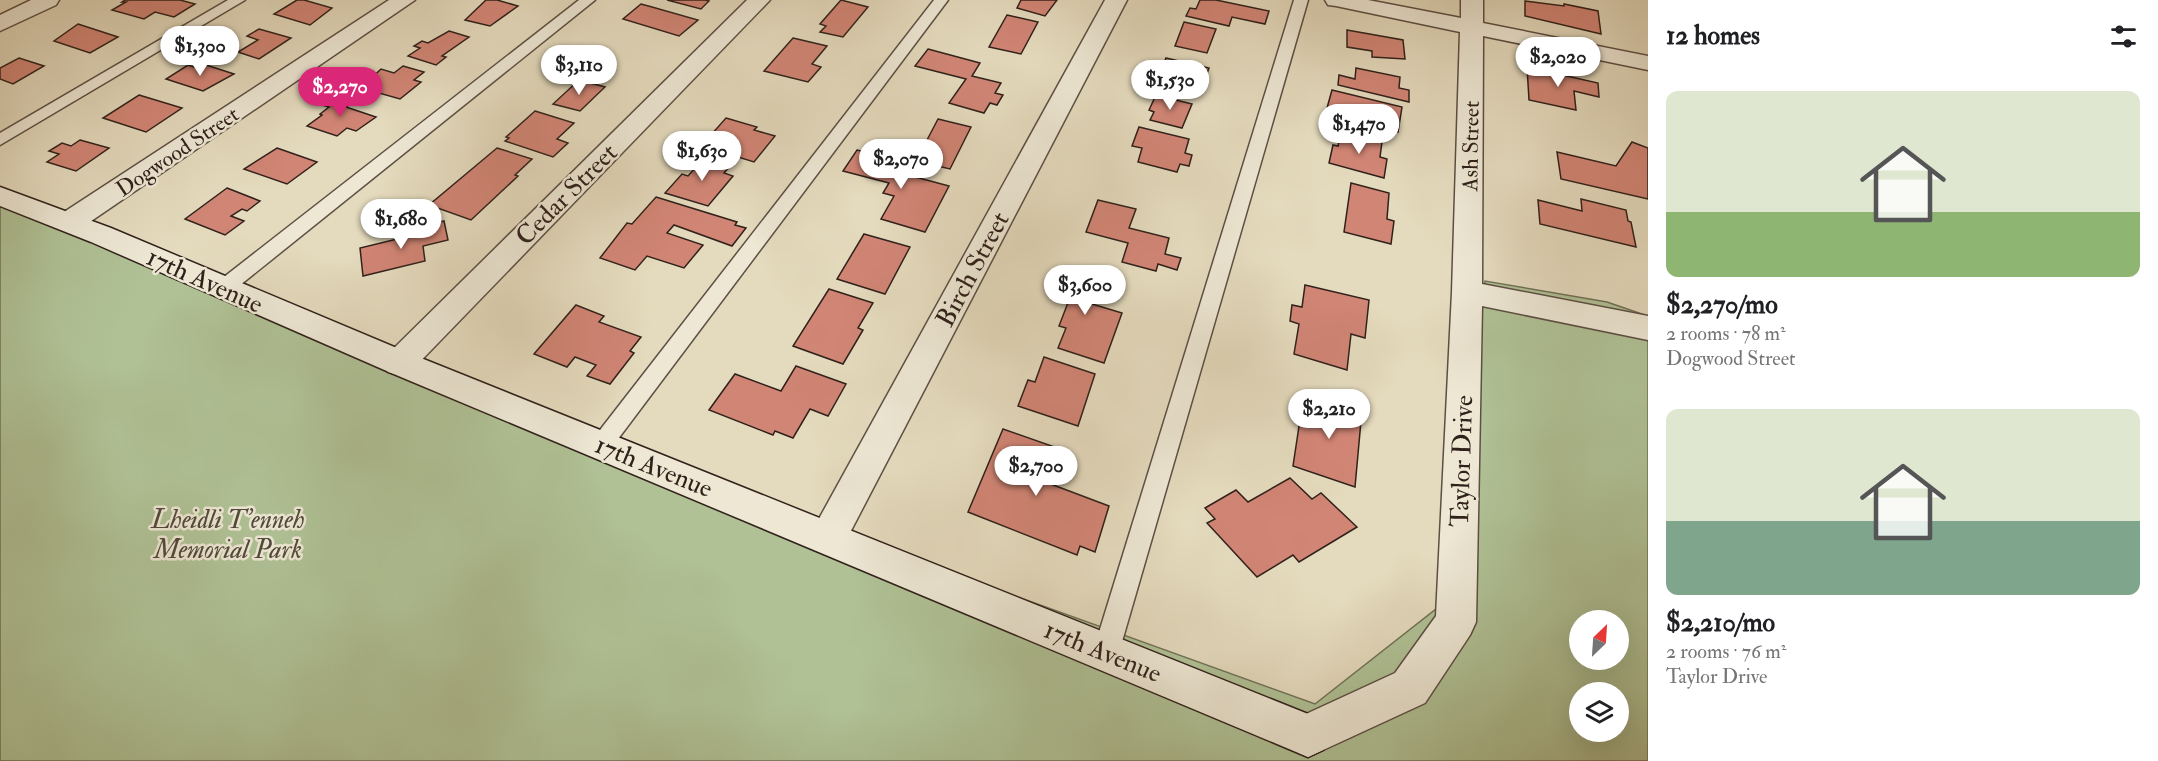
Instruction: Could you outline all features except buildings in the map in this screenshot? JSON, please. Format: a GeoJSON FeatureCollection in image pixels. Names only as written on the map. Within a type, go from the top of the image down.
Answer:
{"type":"FeatureCollection","features":[{"type":"Feature","properties":{"kind":"street"},"geometry":{"type":"LineString","coordinates":[[0,24],[48,0]]}},
{"type":"Feature","properties":{"kind":"street","name":"Dogwood Street"},"geometry":{"type":"LineString","coordinates":[[71,222],[404,0]]}},
{"type":"Feature","properties":{"kind":"street","name":"Cedar Street"},"geometry":{"type":"LineString","coordinates":[[399,363],[759,0]]}},
{"type":"Feature","properties":{"kind":"street","name":"Birch Street"},"geometry":{"type":"LineString","coordinates":[[828,538],[1116,0]]}},
{"type":"Feature","properties":{"kind":"street"},"geometry":{"type":"LineString","coordinates":[[1336,0],[1648,63]]}},
{"type":"Feature","properties":{"kind":"street","name":"Ash Street"},"geometry":{"type":"LineString","coordinates":[[1467,292],[1472,0]]}},
{"type":"Feature","properties":{"kind":"street","name":"17th Avenue"},"geometry":{"type":"LineString","coordinates":[[0,196],[71,222],[222,289],[399,363],[1308,735]]}},
{"type":"Feature","properties":{"kind":"street"},"geometry":{"type":"LineString","coordinates":[[1467,292],[1648,328]]}},
{"type":"Feature","properties":{"kind":"street","name":"Taylor Drive"},"geometry":{"type":"LineString","coordinates":[[1308,735],[1410,688],[1456,622],[1467,292]]}},
{"type":"Feature","properties":{"kind":"lane"},"geometry":{"type":"LineString","coordinates":[[0,140],[238,0]]}},
{"type":"Feature","properties":{"kind":"lane"},"geometry":{"type":"LineString","coordinates":[[222,289],[588,0]]}},
{"type":"Feature","properties":{"kind":"lane"},"geometry":{"type":"LineString","coordinates":[[601,445],[941,0]]}},
{"type":"Feature","properties":{"kind":"lane"},"geometry":{"type":"LineString","coordinates":[[1106,652],[1301,0]]}},
{"type":"Feature","properties":{"kind":"green space","name":"Lheidli T'enneh Memorial Park"},"geometry":{"type":"Polygon","coordinates":[[[0,202],[857,539],[1315,704],[1446,601],[1485,281],[1607,302],[1648,316],[1648,761],[0,761],[0,202]]]}}]}
